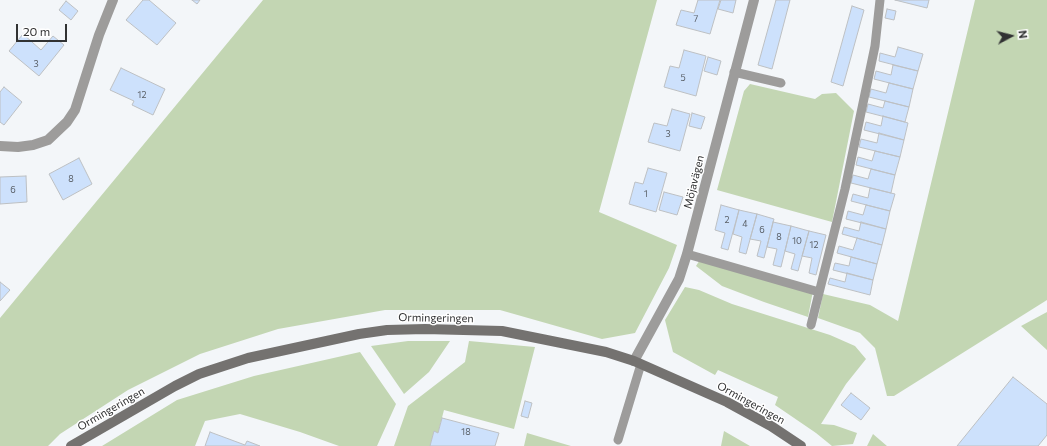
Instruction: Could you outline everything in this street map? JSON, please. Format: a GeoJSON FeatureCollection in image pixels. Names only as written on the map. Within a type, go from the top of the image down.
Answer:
{"type":"FeatureCollection","features":[{"type":"Feature","properties":{"kind":"street"},"geometry":{"type":"LineString","coordinates":[[0,146],[18,147],[33,145],[48,140],[67,122],[75,110],[99,35],[114,0]]}},
{"type":"Feature","properties":{"kind":"street","name":"Möjavägen"},"geometry":{"type":"LineString","coordinates":[[637,362],[678,279],[687,254],[754,0]]}},
{"type":"Feature","properties":{"kind":"street","name":"Ormingeringen"},"geometry":{"type":"LineString","coordinates":[[71,446],[175,386],[199,374],[248,358],[359,334],[387,330],[447,329],[502,331],[531,336],[606,352],[637,362],[727,402],[771,426],[801,446]]}},
{"type":"Feature","properties":{"kind":"lane"},"geometry":{"type":"LineString","coordinates":[[811,324],[845,189],[875,46],[880,0]]}},
{"type":"Feature","properties":{"kind":"lane"},"geometry":{"type":"LineString","coordinates":[[734,72],[781,83]]}},
{"type":"Feature","properties":{"kind":"lane"},"geometry":{"type":"LineString","coordinates":[[687,254],[819,292]]}},
{"type":"Feature","properties":{"kind":"lane"},"geometry":{"type":"LineString","coordinates":[[618,440],[637,362]]}},
{"type":"Feature","properties":{"kind":"green space"},"geometry":{"type":"Polygon","coordinates":[[[263,0],[657,0],[599,212],[677,245],[669,268],[635,333],[602,339],[500,310],[385,310],[278,329],[200,354],[128,390],[60,434],[48,446],[0,446],[0,318],[263,0]]]}},
{"type":"Feature","properties":{"kind":"green space"},"geometry":{"type":"Polygon","coordinates":[[[975,0],[1047,0],[1047,300],[894,396],[887,396],[875,348],[860,333],[818,318],[823,294],[870,305],[898,321],[975,0]]]}},
{"type":"Feature","properties":{"kind":"green space"},"geometry":{"type":"Polygon","coordinates":[[[750,84],[815,99],[822,94],[836,93],[854,111],[832,222],[717,190],[744,91],[750,84]]]}},
{"type":"Feature","properties":{"kind":"green space"},"geometry":{"type":"Polygon","coordinates":[[[701,258],[813,291],[808,317],[722,286],[696,266],[701,258]]]}},
{"type":"Feature","properties":{"kind":"green space"},"geometry":{"type":"Polygon","coordinates":[[[685,287],[699,290],[732,304],[830,335],[855,346],[866,359],[846,384],[821,424],[834,425],[857,433],[853,444],[832,446],[816,433],[775,405],[778,397],[718,370],[715,375],[673,352],[665,320],[685,287]]]}},
{"type":"Feature","properties":{"kind":"green space"},"geometry":{"type":"Polygon","coordinates":[[[1047,312],[1047,350],[1021,326],[1047,312]]]}},
{"type":"Feature","properties":{"kind":"green space"},"geometry":{"type":"Polygon","coordinates":[[[408,341],[450,341],[429,372],[404,394],[371,346],[408,341]]]}},
{"type":"Feature","properties":{"kind":"green space"},"geometry":{"type":"Polygon","coordinates":[[[469,341],[535,347],[514,429],[444,410],[438,433],[434,432],[430,446],[394,446],[408,406],[465,362],[469,341]]]}},
{"type":"Feature","properties":{"kind":"green space"},"geometry":{"type":"Polygon","coordinates":[[[360,352],[396,404],[377,446],[339,446],[300,432],[240,414],[205,421],[195,446],[102,446],[177,400],[254,376],[360,352]]]}},
{"type":"Feature","properties":{"kind":"green space"},"geometry":{"type":"Polygon","coordinates":[[[724,431],[750,446],[721,446],[724,431]]]}},
{"type":"Feature","properties":{"kind":"green space"},"geometry":{"type":"Polygon","coordinates":[[[527,433],[571,446],[524,446],[527,433]]]}},
{"type":"Feature","properties":{"kind":"green space"},"geometry":{"type":"Polygon","coordinates":[[[873,434],[887,446],[867,446],[873,434]]]}},
{"type":"Feature","properties":{"kind":"building"},"geometry":{"type":"Polygon","coordinates":[[[143,0],[149,0],[176,23],[157,45],[126,20],[143,0]]]}},
{"type":"Feature","properties":{"kind":"building"},"geometry":{"type":"Polygon","coordinates":[[[192,0],[200,0],[197,4],[192,0]]]}},
{"type":"Feature","properties":{"kind":"building"},"geometry":{"type":"Polygon","coordinates":[[[698,0],[720,0],[710,34],[676,25],[681,10],[694,13],[698,0]]]}},
{"type":"Feature","properties":{"kind":"building"},"geometry":{"type":"Polygon","coordinates":[[[721,0],[736,0],[733,13],[718,9],[721,0]]]}},
{"type":"Feature","properties":{"kind":"building"},"geometry":{"type":"Polygon","coordinates":[[[776,0],[790,0],[772,69],[758,65],[776,0]]]}},
{"type":"Feature","properties":{"kind":"building"},"geometry":{"type":"Polygon","coordinates":[[[895,0],[929,0],[927,8],[895,0]]]}},
{"type":"Feature","properties":{"kind":"building"},"geometry":{"type":"Polygon","coordinates":[[[66,1],[78,11],[71,20],[59,10],[66,1]]]}},
{"type":"Feature","properties":{"kind":"building"},"geometry":{"type":"Polygon","coordinates":[[[852,6],[864,10],[843,86],[831,82],[852,6]]]}},
{"type":"Feature","properties":{"kind":"building"},"geometry":{"type":"Polygon","coordinates":[[[887,9],[896,11],[894,20],[885,18],[887,9]]]}},
{"type":"Feature","properties":{"kind":"building"},"geometry":{"type":"Polygon","coordinates":[[[23,34],[41,50],[53,36],[64,45],[39,76],[9,51],[23,34]]]}},
{"type":"Feature","properties":{"kind":"building"},"geometry":{"type":"Polygon","coordinates":[[[898,47],[923,54],[918,71],[879,61],[880,53],[895,57],[898,47]]]}},
{"type":"Feature","properties":{"kind":"building"},"geometry":{"type":"Polygon","coordinates":[[[684,50],[706,56],[696,96],[664,87],[670,66],[679,68],[684,50]]]}},
{"type":"Feature","properties":{"kind":"building"},"geometry":{"type":"Polygon","coordinates":[[[708,57],[721,61],[717,75],[704,71],[708,57]]]}},
{"type":"Feature","properties":{"kind":"building"},"geometry":{"type":"Polygon","coordinates":[[[893,65],[918,71],[913,89],[874,79],[876,71],[891,75],[893,65]]]}},
{"type":"Feature","properties":{"kind":"building"},"geometry":{"type":"Polygon","coordinates":[[[121,68],[165,89],[153,115],[132,105],[134,101],[110,90],[121,68]]]}},
{"type":"Feature","properties":{"kind":"building"},"geometry":{"type":"Polygon","coordinates":[[[889,83],[913,89],[909,107],[869,97],[871,89],[886,93],[889,83]]]}},
{"type":"Feature","properties":{"kind":"building"},"geometry":{"type":"Polygon","coordinates":[[[4,87],[22,102],[4,125],[0,122],[0,92],[4,87]]]}},
{"type":"Feature","properties":{"kind":"building"},"geometry":{"type":"Polygon","coordinates":[[[885,101],[909,107],[905,122],[866,112],[868,104],[883,108],[885,101]]]}},
{"type":"Feature","properties":{"kind":"building"},"geometry":{"type":"Polygon","coordinates":[[[672,109],[690,114],[680,151],[648,142],[654,123],[667,126],[672,109]]]}},
{"type":"Feature","properties":{"kind":"building"},"geometry":{"type":"Polygon","coordinates":[[[692,113],[705,117],[701,129],[689,126],[692,113]]]}},
{"type":"Feature","properties":{"kind":"building"},"geometry":{"type":"Polygon","coordinates":[[[883,116],[908,123],[904,140],[864,130],[866,122],[881,126],[883,116]]]}},
{"type":"Feature","properties":{"kind":"building"},"geometry":{"type":"Polygon","coordinates":[[[879,133],[904,140],[900,157],[859,147],[861,139],[877,143],[879,133]]]}},
{"type":"Feature","properties":{"kind":"building"},"geometry":{"type":"Polygon","coordinates":[[[875,151],[900,157],[895,175],[856,165],[858,157],[872,161],[875,151]]]}},
{"type":"Feature","properties":{"kind":"building"},"geometry":{"type":"Polygon","coordinates":[[[79,158],[92,184],[63,200],[49,174],[79,158]]]}},
{"type":"Feature","properties":{"kind":"building"},"geometry":{"type":"Polygon","coordinates":[[[648,168],[667,173],[656,212],[629,204],[635,182],[643,184],[648,168]]]}},
{"type":"Feature","properties":{"kind":"building"},"geometry":{"type":"Polygon","coordinates":[[[871,169],[895,175],[891,193],[851,183],[853,175],[868,179],[871,169]]]}},
{"type":"Feature","properties":{"kind":"building"},"geometry":{"type":"Polygon","coordinates":[[[26,176],[27,202],[0,204],[0,177],[26,176]]]}},
{"type":"Feature","properties":{"kind":"building"},"geometry":{"type":"Polygon","coordinates":[[[870,188],[895,194],[890,211],[851,201],[853,194],[868,198],[870,188]]]}},
{"type":"Feature","properties":{"kind":"building"},"geometry":{"type":"Polygon","coordinates":[[[664,192],[683,197],[677,215],[659,210],[664,192]]]}},
{"type":"Feature","properties":{"kind":"building"},"geometry":{"type":"Polygon","coordinates":[[[721,205],[739,210],[728,250],[721,248],[725,233],[715,230],[721,205]]]}},
{"type":"Feature","properties":{"kind":"building"},"geometry":{"type":"Polygon","coordinates":[[[866,205],[890,211],[886,229],[846,219],[848,211],[863,215],[866,205]]]}},
{"type":"Feature","properties":{"kind":"building"},"geometry":{"type":"Polygon","coordinates":[[[739,210],[757,214],[746,254],[739,252],[742,237],[733,234],[739,210]]]}},
{"type":"Feature","properties":{"kind":"building"},"geometry":{"type":"Polygon","coordinates":[[[757,214],[774,219],[764,258],[757,256],[761,241],[750,239],[757,214]]]}},
{"type":"Feature","properties":{"kind":"building"},"geometry":{"type":"Polygon","coordinates":[[[773,222],[791,226],[781,267],[773,265],[777,249],[767,247],[773,222]]]}},
{"type":"Feature","properties":{"kind":"building"},"geometry":{"type":"Polygon","coordinates":[[[861,222],[886,229],[882,245],[842,234],[844,227],[859,231],[861,222]]]}},
{"type":"Feature","properties":{"kind":"building"},"geometry":{"type":"Polygon","coordinates":[[[791,226],[809,231],[798,271],[791,269],[795,254],[785,251],[791,226]]]}},
{"type":"Feature","properties":{"kind":"building"},"geometry":{"type":"Polygon","coordinates":[[[809,231],[826,235],[816,275],[809,273],[812,258],[802,256],[809,231]]]}},
{"type":"Feature","properties":{"kind":"building"},"geometry":{"type":"Polygon","coordinates":[[[857,238],[882,245],[877,264],[837,253],[839,246],[853,250],[857,238]]]}},
{"type":"Feature","properties":{"kind":"building"},"geometry":{"type":"Polygon","coordinates":[[[851,257],[877,264],[873,280],[833,270],[835,263],[849,266],[851,257]]]}},
{"type":"Feature","properties":{"kind":"building"},"geometry":{"type":"Polygon","coordinates":[[[847,273],[873,280],[870,295],[828,284],[830,278],[845,282],[847,273]]]}},
{"type":"Feature","properties":{"kind":"building"},"geometry":{"type":"Polygon","coordinates":[[[0,282],[10,290],[0,301],[0,282]]]}},
{"type":"Feature","properties":{"kind":"building"},"geometry":{"type":"Polygon","coordinates":[[[1013,377],[1047,404],[1047,435],[1038,446],[957,446],[1013,377]]]}},
{"type":"Feature","properties":{"kind":"building"},"geometry":{"type":"Polygon","coordinates":[[[851,393],[870,408],[861,420],[841,405],[851,393]]]}},
{"type":"Feature","properties":{"kind":"building"},"geometry":{"type":"Polygon","coordinates":[[[525,401],[532,403],[528,418],[521,416],[525,401]]]}},
{"type":"Feature","properties":{"kind":"building"},"geometry":{"type":"Polygon","coordinates":[[[442,418],[499,433],[495,446],[430,446],[434,431],[438,433],[442,418]]]}},
{"type":"Feature","properties":{"kind":"building"},"geometry":{"type":"Polygon","coordinates":[[[210,432],[245,445],[247,441],[260,446],[205,446],[210,432]]]}}]}
